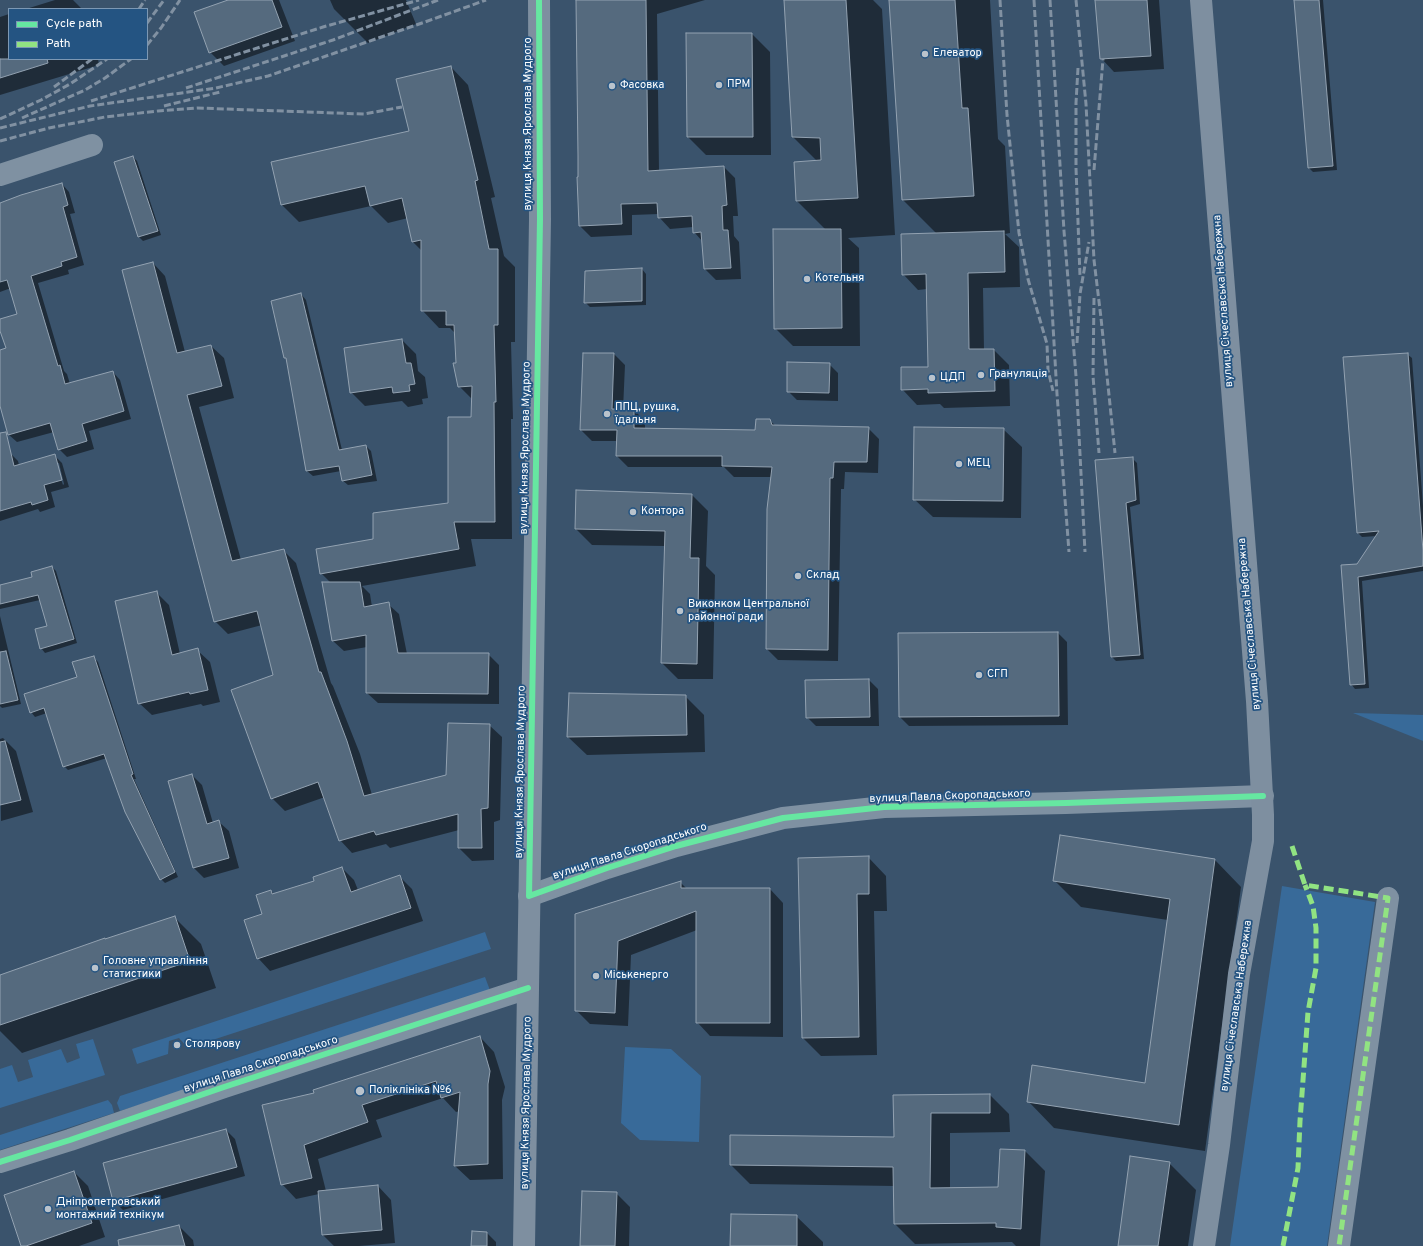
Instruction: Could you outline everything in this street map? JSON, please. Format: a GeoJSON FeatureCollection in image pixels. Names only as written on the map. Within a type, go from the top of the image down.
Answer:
{"type":"FeatureCollection","features":[{"type":"Feature","properties":{"kind":"main road","name":"вулиця Князя Ярослава Мудрого"},"geometry":{"type":"LineString","coordinates":[[524,1246],[540,219],[539,0]]}},
{"type":"Feature","properties":{"kind":"main road","name":"вулиця Січеславська Набережна"},"geometry":{"type":"LineString","coordinates":[[1201,0],[1257,701],[1263,796],[1262,841],[1239,974],[1219,1145],[1204,1246]]}},
{"type":"Feature","properties":{"kind":"street"},"geometry":{"type":"LineString","coordinates":[[0,176],[92,145]]}},
{"type":"Feature","properties":{"kind":"street","name":"вулиця Павла Скоропадського"},"geometry":{"type":"LineString","coordinates":[[529,896],[607,868],[676,846],[783,818],[884,807],[1066,803],[1263,796]]}},
{"type":"Feature","properties":{"kind":"street"},"geometry":{"type":"LineString","coordinates":[[1339,1246],[1388,898]]}},
{"type":"Feature","properties":{"kind":"street","name":"вулиця Павла Скоропадського"},"geometry":{"type":"LineString","coordinates":[[0,1162],[70,1140],[224,1086],[528,988]]}},
{"type":"Feature","properties":{"kind":"shaded area"},"geometry":{"type":"Polygon","coordinates":[[[1353,713],[1423,715],[1423,741],[1353,713]]]}},
{"type":"Feature","properties":{"kind":"shaded area"},"geometry":{"type":"Polygon","coordinates":[[[1282,886],[1375,902],[1327,1246],[1230,1246],[1282,886]]]}},
{"type":"Feature","properties":{"kind":"shaded area"},"geometry":{"type":"Polygon","coordinates":[[[485,932],[491,949],[188,1048],[179,1038],[169,1041],[168,1054],[137,1064],[132,1049],[485,932]]]}},
{"type":"Feature","properties":{"kind":"shaded area"},"geometry":{"type":"Polygon","coordinates":[[[485,977],[491,993],[120,1111],[117,1103],[120,1096],[485,977]]]}},
{"type":"Feature","properties":{"kind":"shaded area"},"geometry":{"type":"Polygon","coordinates":[[[93,1039],[105,1075],[0,1108],[0,1069],[12,1065],[18,1082],[33,1077],[28,1060],[61,1049],[67,1063],[80,1058],[76,1044],[93,1039]]]}},
{"type":"Feature","properties":{"kind":"shaded area"},"geometry":{"type":"Polygon","coordinates":[[[625,1047],[671,1049],[701,1076],[699,1142],[640,1140],[621,1123],[625,1047]]]}},
{"type":"Feature","properties":{"kind":"shaded area"},"geometry":{"type":"Polygon","coordinates":[[[108,1100],[112,1105],[114,1113],[0,1150],[0,1135],[108,1100]]]}},
{"type":"Feature","properties":{"kind":"building"},"geometry":{"type":"Polygon","coordinates":[[[228,0],[272,0],[282,27],[209,53],[194,12],[228,0]]]}},
{"type":"Feature","properties":{"kind":"building"},"geometry":{"type":"Polygon","coordinates":[[[576,0],[646,0],[648,171],[724,166],[727,205],[722,206],[723,230],[728,230],[731,268],[704,269],[701,232],[693,233],[692,216],[658,218],[657,203],[621,204],[622,224],[579,226],[577,177],[576,0]]]}},
{"type":"Feature","properties":{"kind":"building"},"geometry":{"type":"Polygon","coordinates":[[[784,0],[846,0],[858,198],[796,201],[794,162],[821,160],[820,138],[792,137],[784,0]]]}},
{"type":"Feature","properties":{"kind":"building","name":"Елеватор"},"geometry":{"type":"Polygon","coordinates":[[[889,0],[955,0],[962,108],[968,108],[974,196],[902,200],[889,0]]]}},
{"type":"Feature","properties":{"kind":"building"},"geometry":{"type":"Polygon","coordinates":[[[1095,0],[1147,0],[1151,56],[1100,59],[1095,0]]]}},
{"type":"Feature","properties":{"kind":"building"},"geometry":{"type":"Polygon","coordinates":[[[1294,0],[1319,0],[1333,166],[1308,168],[1294,0]]]}},
{"type":"Feature","properties":{"kind":"building","name":"ПРМ"},"geometry":{"type":"Polygon","coordinates":[[[686,33],[752,33],[753,137],[687,137],[686,33]]]}},
{"type":"Feature","properties":{"kind":"building"},"geometry":{"type":"Polygon","coordinates":[[[0,59],[47,60],[48,63],[0,78],[0,59]]]}},
{"type":"Feature","properties":{"kind":"building"},"geometry":{"type":"Polygon","coordinates":[[[451,66],[478,180],[475,181],[489,249],[498,249],[498,325],[494,325],[496,402],[494,402],[495,522],[454,522],[459,549],[320,574],[316,549],[373,539],[373,513],[448,503],[448,417],[471,417],[472,386],[458,387],[453,363],[456,363],[454,325],[446,325],[446,311],[421,311],[421,240],[412,242],[402,198],[370,206],[365,186],[281,205],[271,162],[409,131],[396,79],[451,66]]]}},
{"type":"Feature","properties":{"kind":"building"},"geometry":{"type":"Polygon","coordinates":[[[133,156],[158,231],[138,237],[114,162],[133,156]]]}},
{"type":"Feature","properties":{"kind":"building"},"geometry":{"type":"Polygon","coordinates":[[[62,183],[68,205],[63,207],[77,257],[61,262],[62,266],[31,276],[58,366],[60,365],[65,384],[113,371],[124,411],[82,424],[87,441],[58,450],[50,423],[8,435],[0,406],[0,350],[6,348],[0,331],[0,319],[17,314],[7,280],[0,282],[0,203],[62,183]]]}},
{"type":"Feature","properties":{"kind":"building","name":"Котельня"},"geometry":{"type":"Polygon","coordinates":[[[773,229],[841,229],[842,328],[774,329],[773,229]]]}},
{"type":"Feature","properties":{"kind":"building"},"geometry":{"type":"Polygon","coordinates":[[[1004,231],[1005,272],[968,273],[969,349],[994,349],[995,391],[928,393],[928,389],[901,390],[901,367],[928,367],[926,274],[902,275],[901,234],[1004,231]]]}},
{"type":"Feature","properties":{"kind":"building"},"geometry":{"type":"Polygon","coordinates":[[[153,262],[177,353],[211,345],[222,386],[187,395],[232,561],[284,549],[319,672],[321,672],[347,741],[364,796],[446,775],[448,723],[490,724],[488,808],[481,809],[482,848],[458,848],[458,814],[376,835],[374,831],[339,841],[318,782],[271,799],[231,690],[273,675],[257,611],[214,622],[122,270],[153,262]]]}},
{"type":"Feature","properties":{"kind":"building"},"geometry":{"type":"Polygon","coordinates":[[[642,268],[642,301],[584,303],[585,271],[642,268]]]}},
{"type":"Feature","properties":{"kind":"building"},"geometry":{"type":"Polygon","coordinates":[[[301,293],[339,450],[366,445],[372,475],[342,481],[339,466],[306,471],[286,358],[284,358],[271,301],[301,293]]]}},
{"type":"Feature","properties":{"kind":"building"},"geometry":{"type":"Polygon","coordinates":[[[402,339],[406,363],[411,363],[415,384],[409,385],[410,391],[393,393],[392,387],[350,393],[344,348],[402,339]]]}},
{"type":"Feature","properties":{"kind":"building"},"geometry":{"type":"Polygon","coordinates":[[[583,353],[614,353],[612,409],[634,409],[634,428],[755,430],[756,419],[770,419],[772,425],[869,427],[867,462],[834,462],[833,478],[830,478],[828,650],[766,649],[767,509],[772,467],[722,466],[722,456],[616,456],[617,430],[580,430],[583,353]]]}},
{"type":"Feature","properties":{"kind":"building"},"geometry":{"type":"Polygon","coordinates":[[[1408,353],[1423,566],[1358,577],[1365,684],[1350,685],[1341,565],[1357,564],[1379,531],[1357,533],[1343,357],[1408,353]]]}},
{"type":"Feature","properties":{"kind":"building"},"geometry":{"type":"Polygon","coordinates":[[[787,362],[830,363],[829,393],[787,392],[787,362]]]}},
{"type":"Feature","properties":{"kind":"building","name":"МЕЦ"},"geometry":{"type":"Polygon","coordinates":[[[914,427],[1004,428],[1003,501],[913,500],[914,427]]]}},
{"type":"Feature","properties":{"kind":"building"},"geometry":{"type":"Polygon","coordinates":[[[6,432],[14,466],[55,454],[62,480],[44,485],[48,500],[32,505],[31,502],[0,511],[0,433],[6,432]]]}},
{"type":"Feature","properties":{"kind":"building"},"geometry":{"type":"Polygon","coordinates":[[[1133,457],[1136,500],[1126,503],[1140,655],[1111,657],[1095,460],[1133,457]]]}},
{"type":"Feature","properties":{"kind":"building"},"geometry":{"type":"Polygon","coordinates":[[[576,490],[692,494],[690,558],[699,558],[697,664],[661,663],[665,531],[575,529],[576,490]]]}},
{"type":"Feature","properties":{"kind":"building"},"geometry":{"type":"Polygon","coordinates":[[[52,566],[74,639],[40,649],[35,629],[47,626],[38,595],[0,604],[0,585],[32,577],[31,572],[52,566]]]}},
{"type":"Feature","properties":{"kind":"building"},"geometry":{"type":"Polygon","coordinates":[[[322,582],[360,582],[364,607],[389,602],[398,653],[489,653],[488,694],[366,693],[366,635],[332,641],[322,582]]]}},
{"type":"Feature","properties":{"kind":"building"},"geometry":{"type":"Polygon","coordinates":[[[157,591],[172,655],[198,648],[208,690],[190,694],[189,692],[138,704],[115,601],[157,591]]]}},
{"type":"Feature","properties":{"kind":"building","name":"СГП"},"geometry":{"type":"Polygon","coordinates":[[[1058,632],[1059,716],[899,717],[898,633],[1058,632]]]}},
{"type":"Feature","properties":{"kind":"building"},"geometry":{"type":"Polygon","coordinates":[[[6,651],[18,700],[0,704],[0,652],[6,651]]]}},
{"type":"Feature","properties":{"kind":"building"},"geometry":{"type":"Polygon","coordinates":[[[94,656],[133,774],[131,775],[175,872],[160,880],[125,812],[104,754],[63,767],[44,708],[30,713],[24,694],[77,677],[72,662],[94,656]]]}},
{"type":"Feature","properties":{"kind":"building"},"geometry":{"type":"Polygon","coordinates":[[[869,679],[870,717],[806,718],[805,680],[869,679]]]}},
{"type":"Feature","properties":{"kind":"building"},"geometry":{"type":"Polygon","coordinates":[[[569,693],[686,695],[687,735],[567,737],[569,693]]]}},
{"type":"Feature","properties":{"kind":"building"},"geometry":{"type":"Polygon","coordinates":[[[5,741],[21,800],[0,805],[0,742],[5,741]]]}},
{"type":"Feature","properties":{"kind":"building"},"geometry":{"type":"Polygon","coordinates":[[[192,774],[207,824],[219,820],[229,858],[193,868],[168,781],[192,774]]]}},
{"type":"Feature","properties":{"kind":"building"},"geometry":{"type":"Polygon","coordinates":[[[1060,835],[1215,859],[1179,1125],[1027,1102],[1032,1065],[1145,1083],[1170,899],[1053,881],[1060,835]]]}},
{"type":"Feature","properties":{"kind":"building"},"geometry":{"type":"Polygon","coordinates":[[[869,856],[869,894],[857,894],[859,1037],[802,1038],[798,858],[869,856]]]}},
{"type":"Feature","properties":{"kind":"building"},"geometry":{"type":"Polygon","coordinates":[[[342,867],[351,892],[400,875],[411,908],[257,959],[244,920],[262,914],[256,895],[271,890],[272,894],[314,881],[313,877],[342,867]]]}},
{"type":"Feature","properties":{"kind":"building"},"geometry":{"type":"Polygon","coordinates":[[[681,881],[681,888],[770,888],[770,1023],[696,1023],[696,911],[618,941],[615,1013],[575,1011],[575,914],[681,881]]]}},
{"type":"Feature","properties":{"kind":"building","name":"Головне управління статистики"},"geometry":{"type":"Polygon","coordinates":[[[175,916],[190,961],[0,1025],[0,975],[105,938],[175,916]]]}},
{"type":"Feature","properties":{"kind":"building"},"geometry":{"type":"Polygon","coordinates":[[[480,1036],[490,1071],[488,1084],[488,1164],[454,1166],[460,1092],[441,1098],[436,1081],[362,1105],[368,1122],[304,1145],[312,1178],[281,1185],[262,1105],[314,1093],[313,1090],[480,1036]]]}},
{"type":"Feature","properties":{"kind":"building"},"geometry":{"type":"Polygon","coordinates":[[[990,1094],[990,1113],[931,1113],[930,1188],[998,1187],[1000,1149],[1025,1150],[1021,1229],[996,1227],[996,1223],[894,1224],[893,1167],[730,1165],[730,1135],[894,1137],[893,1095],[990,1094]]]}},
{"type":"Feature","properties":{"kind":"building"},"geometry":{"type":"Polygon","coordinates":[[[226,1129],[237,1167],[113,1201],[103,1163],[226,1129]]]}},
{"type":"Feature","properties":{"kind":"building"},"geometry":{"type":"Polygon","coordinates":[[[1130,1156],[1170,1162],[1158,1246],[1118,1246],[1130,1156]]]}},
{"type":"Feature","properties":{"kind":"building","name":"Дніпропетровський монтажний технікум"},"geometry":{"type":"Polygon","coordinates":[[[74,1171],[92,1223],[26,1246],[21,1246],[4,1195],[74,1171]]]}},
{"type":"Feature","properties":{"kind":"building"},"geometry":{"type":"Polygon","coordinates":[[[378,1185],[382,1230],[322,1235],[318,1191],[378,1185]]]}},
{"type":"Feature","properties":{"kind":"building"},"geometry":{"type":"Polygon","coordinates":[[[582,1191],[617,1192],[615,1246],[580,1246],[582,1191]]]}},
{"type":"Feature","properties":{"kind":"building"},"geometry":{"type":"Polygon","coordinates":[[[731,1214],[797,1215],[797,1246],[730,1246],[731,1214]]]}},
{"type":"Feature","properties":{"kind":"building"},"geometry":{"type":"Polygon","coordinates":[[[179,1225],[185,1246],[119,1246],[118,1240],[179,1225]]]}},
{"type":"Feature","properties":{"kind":"building"},"geometry":{"type":"Polygon","coordinates":[[[472,1231],[487,1232],[487,1246],[471,1246],[472,1231]]]}},
{"type":"Feature","properties":{"kind":"railway"},"geometry":{"type":"LineString","coordinates":[[140,8],[145,0]]}},
{"type":"Feature","properties":{"kind":"railway"},"geometry":{"type":"LineString","coordinates":[[148,22],[164,0]]}},
{"type":"Feature","properties":{"kind":"railway"},"geometry":{"type":"LineString","coordinates":[[148,44],[180,0]]}},
{"type":"Feature","properties":{"kind":"railway"},"geometry":{"type":"LineString","coordinates":[[91,101],[323,27],[419,0]]}},
{"type":"Feature","properties":{"kind":"railway"},"geometry":{"type":"LineString","coordinates":[[186,88],[333,40],[438,0]]}},
{"type":"Feature","properties":{"kind":"railway"},"geometry":{"type":"LineString","coordinates":[[0,128],[90,106],[216,88],[268,76],[486,0]]}},
{"type":"Feature","properties":{"kind":"railway"},"geometry":{"type":"LineString","coordinates":[[1000,0],[1007,115],[1019,233],[1028,279],[1047,344],[1048,370],[1053,391]]}},
{"type":"Feature","properties":{"kind":"railway"},"geometry":{"type":"LineString","coordinates":[[1034,0],[1057,394],[1069,552]]}},
{"type":"Feature","properties":{"kind":"railway"},"geometry":{"type":"LineString","coordinates":[[1050,0],[1064,231],[1076,376],[1085,552]]}},
{"type":"Feature","properties":{"kind":"railway"},"geometry":{"type":"LineString","coordinates":[[1076,0],[1086,104],[1094,260],[1115,453]]}},
{"type":"Feature","properties":{"kind":"railway"},"geometry":{"type":"LineString","coordinates":[[1094,170],[1103,59]]}},
{"type":"Feature","properties":{"kind":"railway"},"geometry":{"type":"LineString","coordinates":[[54,87],[91,60]]}},
{"type":"Feature","properties":{"kind":"railway"},"geometry":{"type":"LineString","coordinates":[[0,119],[41,100],[70,84],[106,60]]}},
{"type":"Feature","properties":{"kind":"railway"},"geometry":{"type":"LineString","coordinates":[[22,118],[85,90],[130,60]]}},
{"type":"Feature","properties":{"kind":"railway"},"geometry":{"type":"LineString","coordinates":[[1078,68],[1076,103],[1076,168],[1080,276]]}},
{"type":"Feature","properties":{"kind":"railway"},"geometry":{"type":"LineString","coordinates":[[164,106],[220,92]]}},
{"type":"Feature","properties":{"kind":"railway"},"geometry":{"type":"LineString","coordinates":[[0,141],[49,128],[105,117],[158,111],[197,108],[364,114],[402,107]]}},
{"type":"Feature","properties":{"kind":"railway"},"geometry":{"type":"LineString","coordinates":[[1077,343],[1080,294],[1089,242]]}},
{"type":"Feature","properties":{"kind":"railway"},"geometry":{"type":"LineString","coordinates":[[1094,298],[1093,376],[1099,453]]}},
{"type":"Feature","properties":{"kind":"marked path"},"geometry":{"type":"LineString","coordinates":[[1292,846],[1305,885],[1388,898],[1339,1246]]}},
{"type":"Feature","properties":{"kind":"marked path"},"geometry":{"type":"LineString","coordinates":[[1283,1246],[1298,1168],[1308,1012],[1316,968],[1316,928],[1313,906],[1305,885]]}},
{"type":"Feature","properties":{"kind":"cycle path"},"geometry":{"type":"LineString","coordinates":[[539,0],[540,219],[529,896],[607,868],[676,846],[783,818],[884,807],[1066,803],[1263,796]]}},
{"type":"Feature","properties":{"kind":"cycle path"},"geometry":{"type":"LineString","coordinates":[[0,1162],[528,988]]}},
{"type":"Feature","properties":{"kind":"place","name":"Елеватор"},"geometry":{"type":"Point","coordinates":[925,54]}},
{"type":"Feature","properties":{"kind":"place","name":"ПРМ"},"geometry":{"type":"Point","coordinates":[719,85]}},
{"type":"Feature","properties":{"kind":"place","name":"Фасовка"},"geometry":{"type":"Point","coordinates":[612,86]}},
{"type":"Feature","properties":{"kind":"place","name":"Котельня"},"geometry":{"type":"Point","coordinates":[807,279]}},
{"type":"Feature","properties":{"kind":"place","name":"Грануляція"},"geometry":{"type":"Point","coordinates":[981,375]}},
{"type":"Feature","properties":{"kind":"place","name":"ЦДП"},"geometry":{"type":"Point","coordinates":[932,378]}},
{"type":"Feature","properties":{"kind":"place","name":"ППЦ, рушка, їдальня"},"geometry":{"type":"Point","coordinates":[607,414]}},
{"type":"Feature","properties":{"kind":"place","name":"МЕЦ"},"geometry":{"type":"Point","coordinates":[959,464]}},
{"type":"Feature","properties":{"kind":"place","name":"Контора"},"geometry":{"type":"Point","coordinates":[633,512]}},
{"type":"Feature","properties":{"kind":"place","name":"Склад"},"geometry":{"type":"Point","coordinates":[798,576]}},
{"type":"Feature","properties":{"kind":"place","name":"Виконком Центральної районної ради"},"geometry":{"type":"Point","coordinates":[680,611]}},
{"type":"Feature","properties":{"kind":"place","name":"СГП"},"geometry":{"type":"Point","coordinates":[979,675]}},
{"type":"Feature","properties":{"kind":"place","name":"Головне управління статистики"},"geometry":{"type":"Point","coordinates":[95,968]}},
{"type":"Feature","properties":{"kind":"place","name":"Міськенерго"},"geometry":{"type":"Point","coordinates":[596,976]}},
{"type":"Feature","properties":{"kind":"place","name":"Столярову"},"geometry":{"type":"Point","coordinates":[177,1045]}},
{"type":"Feature","properties":{"kind":"place","name":"Поліклініка №6"},"geometry":{"type":"Point","coordinates":[360,1091]}},
{"type":"Feature","properties":{"kind":"place","name":"Дніпропетровський монтажний технікум"},"geometry":{"type":"Point","coordinates":[48,1209]}}]}
